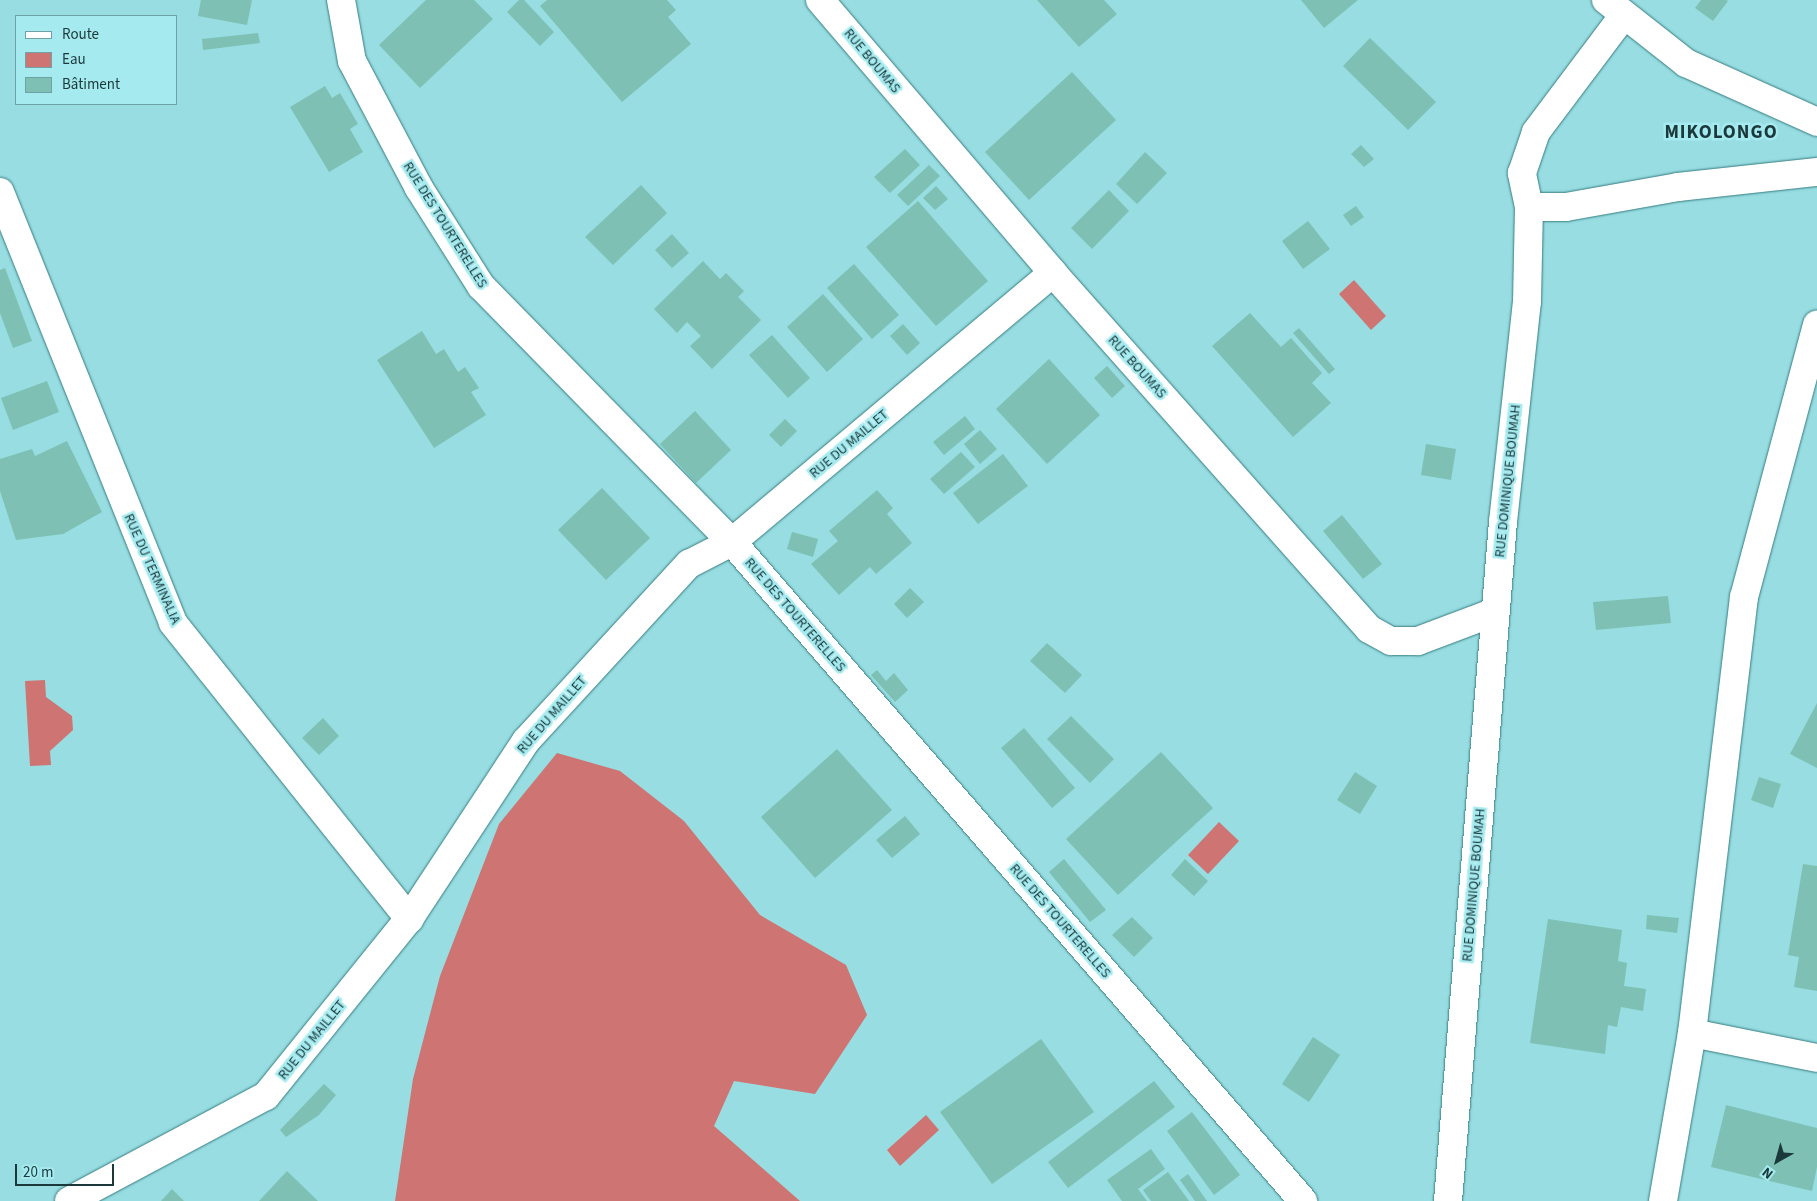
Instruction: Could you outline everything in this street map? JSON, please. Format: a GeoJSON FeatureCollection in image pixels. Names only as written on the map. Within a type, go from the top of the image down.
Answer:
{"type":"FeatureCollection","features":[{"type":"Feature","properties":{"kind":"street","name":"RUE DES TOURTERELLES"},"geometry":{"type":"LineString","coordinates":[[341,0],[352,61],[418,188],[481,286],[732,542],[1304,1201]]}},
{"type":"Feature","properties":{"kind":"street","name":"RUE BOUMAS"},"geometry":{"type":"LineString","coordinates":[[820,0],[1053,273],[1369,629],[1391,641],[1418,641],[1495,612]]}},
{"type":"Feature","properties":{"kind":"street","name":"RUE DOMINIQUE BOUMAH"},"geometry":{"type":"LineString","coordinates":[[1448,1201],[1495,612],[1527,302],[1529,207],[1522,173],[1536,132],[1615,7],[1686,63],[1817,122]]}},
{"type":"Feature","properties":{"kind":"street"},"geometry":{"type":"LineString","coordinates":[[1529,207],[1566,207],[1678,187],[1817,172]]}},
{"type":"Feature","properties":{"kind":"street","name":"RUE DU TERMINALIA"},"geometry":{"type":"LineString","coordinates":[[0,192],[174,623],[409,919]]}},
{"type":"Feature","properties":{"kind":"street","name":"RUE DU MAILLET"},"geometry":{"type":"LineString","coordinates":[[69,1201],[266,1096],[409,919],[526,741],[689,564],[732,542],[1053,273]]}},
{"type":"Feature","properties":{"kind":"street"},"geometry":{"type":"LineString","coordinates":[[1663,1201],[1692,1034],[1744,597],[1817,325]]}},
{"type":"Feature","properties":{"kind":"street"},"geometry":{"type":"LineString","coordinates":[[1692,1034],[1817,1058]]}},
{"type":"Feature","properties":{"kind":"water"},"geometry":{"type":"Polygon","coordinates":[[[1354,280],[1386,316],[1371,330],[1339,294],[1354,280]]]}},
{"type":"Feature","properties":{"kind":"water"},"geometry":{"type":"Polygon","coordinates":[[[45,680],[46,697],[72,716],[73,730],[50,751],[51,765],[30,766],[25,681],[45,680]]]}},
{"type":"Feature","properties":{"kind":"water"},"geometry":{"type":"Polygon","coordinates":[[[557,753],[620,771],[684,821],[760,915],[846,965],[867,1015],[815,1094],[734,1081],[714,1126],[800,1201],[395,1201],[413,1079],[440,976],[499,824],[557,753]]]}},
{"type":"Feature","properties":{"kind":"water"},"geometry":{"type":"Polygon","coordinates":[[[1219,822],[1239,841],[1208,874],[1188,855],[1219,822]]]}},
{"type":"Feature","properties":{"kind":"water"},"geometry":{"type":"Polygon","coordinates":[[[926,1115],[939,1130],[900,1166],[887,1150],[926,1115]]]}},
{"type":"Feature","properties":{"kind":"building"},"geometry":{"type":"Polygon","coordinates":[[[201,0],[252,0],[247,25],[198,16],[201,0]]]}},
{"type":"Feature","properties":{"kind":"building"},"geometry":{"type":"Polygon","coordinates":[[[426,0],[474,0],[493,19],[420,88],[379,45],[426,0]]]}},
{"type":"Feature","properties":{"kind":"building"},"geometry":{"type":"Polygon","coordinates":[[[519,0],[524,0],[554,32],[540,46],[507,12],[519,0]]]}},
{"type":"Feature","properties":{"kind":"building"},"geometry":{"type":"Polygon","coordinates":[[[547,0],[667,0],[676,10],[668,17],[691,44],[622,102],[540,6],[547,0]]]}},
{"type":"Feature","properties":{"kind":"building"},"geometry":{"type":"Polygon","coordinates":[[[1037,0],[1104,0],[1117,14],[1079,47],[1037,0]]]}},
{"type":"Feature","properties":{"kind":"building"},"geometry":{"type":"Polygon","coordinates":[[[1301,0],[1358,0],[1324,28],[1301,0]]]}},
{"type":"Feature","properties":{"kind":"building"},"geometry":{"type":"Polygon","coordinates":[[[1701,0],[1728,1],[1713,21],[1695,8],[1701,0]]]}},
{"type":"Feature","properties":{"kind":"building"},"geometry":{"type":"Polygon","coordinates":[[[258,33],[260,43],[203,50],[202,39],[258,33]]]}},
{"type":"Feature","properties":{"kind":"building"},"geometry":{"type":"Polygon","coordinates":[[[1370,38],[1436,102],[1408,130],[1343,66],[1370,38]]]}},
{"type":"Feature","properties":{"kind":"building"},"geometry":{"type":"Polygon","coordinates":[[[1072,72],[1116,120],[1029,200],[985,152],[1072,72]]]}},
{"type":"Feature","properties":{"kind":"building"},"geometry":{"type":"Polygon","coordinates":[[[325,86],[332,98],[340,93],[358,124],[350,129],[363,152],[329,172],[290,107],[325,86]]]}},
{"type":"Feature","properties":{"kind":"building"},"geometry":{"type":"Polygon","coordinates":[[[1361,145],[1374,159],[1364,167],[1351,154],[1361,145]]]}},
{"type":"Feature","properties":{"kind":"building"},"geometry":{"type":"Polygon","coordinates":[[[905,149],[920,165],[890,193],[874,177],[905,149]]]}},
{"type":"Feature","properties":{"kind":"building"},"geometry":{"type":"Polygon","coordinates":[[[1145,152],[1167,173],[1137,204],[1116,184],[1145,152]]]}},
{"type":"Feature","properties":{"kind":"building"},"geometry":{"type":"Polygon","coordinates":[[[929,165],[940,176],[908,206],[897,195],[929,165]]]}},
{"type":"Feature","properties":{"kind":"building"},"geometry":{"type":"Polygon","coordinates":[[[641,185],[667,213],[613,265],[585,237],[641,185]]]}},
{"type":"Feature","properties":{"kind":"building"},"geometry":{"type":"Polygon","coordinates":[[[936,186],[948,199],[935,210],[923,198],[936,186]]]}},
{"type":"Feature","properties":{"kind":"building"},"geometry":{"type":"Polygon","coordinates":[[[1109,190],[1129,211],[1092,249],[1071,228],[1109,190]]]}},
{"type":"Feature","properties":{"kind":"building"},"geometry":{"type":"Polygon","coordinates":[[[918,201],[988,281],[936,326],[866,247],[918,201]]]}},
{"type":"Feature","properties":{"kind":"building"},"geometry":{"type":"Polygon","coordinates":[[[1356,206],[1364,217],[1351,226],[1343,215],[1356,206]]]}},
{"type":"Feature","properties":{"kind":"building"},"geometry":{"type":"Polygon","coordinates":[[[1308,221],[1330,249],[1303,269],[1282,241],[1308,221]]]}},
{"type":"Feature","properties":{"kind":"building"},"geometry":{"type":"Polygon","coordinates":[[[672,234],[689,253],[672,268],[655,250],[672,234]]]}},
{"type":"Feature","properties":{"kind":"building"},"geometry":{"type":"Polygon","coordinates":[[[703,261],[720,279],[726,273],[744,291],[738,297],[761,320],[712,369],[690,346],[701,336],[687,322],[677,333],[654,309],[703,261]]]}},
{"type":"Feature","properties":{"kind":"building"},"geometry":{"type":"Polygon","coordinates":[[[854,264],[899,315],[872,339],[827,288],[854,264]]]}},
{"type":"Feature","properties":{"kind":"building"},"geometry":{"type":"Polygon","coordinates":[[[5,268],[32,341],[13,348],[0,313],[0,270],[5,268]]]}},
{"type":"Feature","properties":{"kind":"building"},"geometry":{"type":"Polygon","coordinates":[[[823,294],[863,339],[827,372],[787,327],[823,294]]]}},
{"type":"Feature","properties":{"kind":"building"},"geometry":{"type":"Polygon","coordinates":[[[1250,313],[1281,347],[1291,338],[1322,373],[1312,383],[1331,403],[1293,437],[1212,346],[1250,313]]]}},
{"type":"Feature","properties":{"kind":"building"},"geometry":{"type":"Polygon","coordinates":[[[903,324],[920,343],[907,355],[890,336],[903,324]]]}},
{"type":"Feature","properties":{"kind":"building"},"geometry":{"type":"Polygon","coordinates":[[[1299,328],[1335,369],[1329,374],[1293,333],[1299,328]]]}},
{"type":"Feature","properties":{"kind":"building"},"geometry":{"type":"Polygon","coordinates":[[[422,331],[436,354],[444,349],[458,372],[465,367],[479,388],[471,392],[486,415],[434,448],[377,360],[422,331]]]}},
{"type":"Feature","properties":{"kind":"building"},"geometry":{"type":"Polygon","coordinates":[[[772,335],[810,378],[788,398],[749,355],[772,335]]]}},
{"type":"Feature","properties":{"kind":"building"},"geometry":{"type":"Polygon","coordinates":[[[1049,359],[1100,415],[1047,464],[996,409],[1049,359]]]}},
{"type":"Feature","properties":{"kind":"building"},"geometry":{"type":"Polygon","coordinates":[[[1107,366],[1125,386],[1112,398],[1094,378],[1107,366]]]}},
{"type":"Feature","properties":{"kind":"building"},"geometry":{"type":"Polygon","coordinates":[[[47,381],[59,412],[13,430],[1,398],[47,381]]]}},
{"type":"Feature","properties":{"kind":"building"},"geometry":{"type":"Polygon","coordinates":[[[695,411],[731,450],[696,483],[660,444],[695,411]]]}},
{"type":"Feature","properties":{"kind":"building"},"geometry":{"type":"Polygon","coordinates":[[[965,416],[975,429],[944,455],[933,442],[965,416]]]}},
{"type":"Feature","properties":{"kind":"building"},"geometry":{"type":"Polygon","coordinates":[[[785,419],[797,431],[781,447],[769,435],[785,419]]]}},
{"type":"Feature","properties":{"kind":"building"},"geometry":{"type":"Polygon","coordinates":[[[980,430],[997,449],[980,464],[964,444],[980,430]]]}},
{"type":"Feature","properties":{"kind":"building"},"geometry":{"type":"Polygon","coordinates":[[[67,441],[102,512],[63,534],[16,540],[0,491],[0,459],[32,449],[35,456],[67,441]]]}},
{"type":"Feature","properties":{"kind":"building"},"geometry":{"type":"Polygon","coordinates":[[[1426,444],[1456,449],[1451,480],[1421,475],[1426,444]]]}},
{"type":"Feature","properties":{"kind":"building"},"geometry":{"type":"Polygon","coordinates":[[[961,452],[975,467],[944,494],[930,479],[961,452]]]}},
{"type":"Feature","properties":{"kind":"building"},"geometry":{"type":"Polygon","coordinates":[[[1003,454],[1028,486],[978,524],[953,493],[1003,454]]]}},
{"type":"Feature","properties":{"kind":"building"},"geometry":{"type":"Polygon","coordinates":[[[602,488],[650,538],[606,580],[558,530],[602,488]]]}},
{"type":"Feature","properties":{"kind":"building"},"geometry":{"type":"Polygon","coordinates":[[[877,490],[893,508],[887,514],[912,543],[876,574],[870,567],[839,595],[811,564],[838,541],[829,531],[877,490]]]}},
{"type":"Feature","properties":{"kind":"building"},"geometry":{"type":"Polygon","coordinates":[[[1342,515],[1382,564],[1363,579],[1323,531],[1342,515]]]}},
{"type":"Feature","properties":{"kind":"building"},"geometry":{"type":"Polygon","coordinates":[[[792,532],[818,539],[813,557],[787,549],[792,532]]]}},
{"type":"Feature","properties":{"kind":"building"},"geometry":{"type":"Polygon","coordinates":[[[910,588],[924,602],[907,618],[894,604],[910,588]]]}},
{"type":"Feature","properties":{"kind":"building"},"geometry":{"type":"Polygon","coordinates":[[[1668,596],[1671,623],[1596,630],[1593,602],[1668,596]]]}},
{"type":"Feature","properties":{"kind":"building"},"geometry":{"type":"Polygon","coordinates":[[[1047,643],[1082,675],[1065,693],[1030,661],[1047,643]]]}},
{"type":"Feature","properties":{"kind":"building"},"geometry":{"type":"Polygon","coordinates":[[[877,670],[886,681],[894,673],[908,690],[895,702],[871,675],[877,670]]]}},
{"type":"Feature","properties":{"kind":"building"},"geometry":{"type":"Polygon","coordinates":[[[1817,703],[1817,768],[1790,754],[1817,703]]]}},
{"type":"Feature","properties":{"kind":"building"},"geometry":{"type":"Polygon","coordinates":[[[1071,716],[1114,759],[1090,783],[1047,739],[1071,716]]]}},
{"type":"Feature","properties":{"kind":"building"},"geometry":{"type":"Polygon","coordinates":[[[323,718],[339,736],[319,755],[302,738],[323,718]]]}},
{"type":"Feature","properties":{"kind":"building"},"geometry":{"type":"Polygon","coordinates":[[[1024,728],[1075,788],[1052,808],[1001,748],[1024,728]]]}},
{"type":"Feature","properties":{"kind":"building"},"geometry":{"type":"Polygon","coordinates":[[[837,749],[892,810],[815,878],[761,817],[837,749]]]}},
{"type":"Feature","properties":{"kind":"building"},"geometry":{"type":"Polygon","coordinates":[[[1161,752],[1213,808],[1118,895],[1066,839],[1161,752]]]}},
{"type":"Feature","properties":{"kind":"building"},"geometry":{"type":"Polygon","coordinates":[[[1355,772],[1377,786],[1360,814],[1337,800],[1355,772]]]}},
{"type":"Feature","properties":{"kind":"building"},"geometry":{"type":"Polygon","coordinates":[[[1759,777],[1781,784],[1773,808],[1751,800],[1759,777]]]}},
{"type":"Feature","properties":{"kind":"building"},"geometry":{"type":"Polygon","coordinates":[[[905,816],[920,834],[892,858],[876,840],[905,816]]]}},
{"type":"Feature","properties":{"kind":"building"},"geometry":{"type":"Polygon","coordinates":[[[1064,859],[1106,910],[1090,922],[1049,872],[1064,859]]]}},
{"type":"Feature","properties":{"kind":"building"},"geometry":{"type":"Polygon","coordinates":[[[1185,859],[1208,881],[1194,896],[1171,875],[1185,859]]]}},
{"type":"Feature","properties":{"kind":"building"},"geometry":{"type":"Polygon","coordinates":[[[1803,864],[1817,866],[1817,991],[1794,987],[1799,957],[1788,955],[1803,864]]]}},
{"type":"Feature","properties":{"kind":"building"},"geometry":{"type":"Polygon","coordinates":[[[1647,915],[1679,918],[1677,933],[1646,929],[1647,915]]]}},
{"type":"Feature","properties":{"kind":"building"},"geometry":{"type":"Polygon","coordinates":[[[1132,917],[1153,938],[1134,957],[1112,935],[1132,917]]]}},
{"type":"Feature","properties":{"kind":"building"},"geometry":{"type":"Polygon","coordinates":[[[1548,919],[1622,930],[1618,961],[1627,963],[1624,986],[1646,989],[1643,1011],[1621,1007],[1617,1027],[1608,1025],[1605,1054],[1530,1043],[1548,919]]]}},
{"type":"Feature","properties":{"kind":"building"},"geometry":{"type":"Polygon","coordinates":[[[1313,1037],[1340,1055],[1309,1102],[1282,1084],[1313,1037]]]}},
{"type":"Feature","properties":{"kind":"building"},"geometry":{"type":"Polygon","coordinates":[[[1041,1039],[1094,1112],[992,1184],[940,1112],[1041,1039]]]}},
{"type":"Feature","properties":{"kind":"building"},"geometry":{"type":"Polygon","coordinates":[[[1154,1081],[1175,1107],[1068,1188],[1048,1162],[1154,1081]]]}},
{"type":"Feature","properties":{"kind":"building"},"geometry":{"type":"Polygon","coordinates":[[[324,1084],[336,1095],[319,1115],[286,1137],[280,1130],[324,1084]]]}},
{"type":"Feature","properties":{"kind":"building"},"geometry":{"type":"Polygon","coordinates":[[[1726,1105],[1817,1128],[1817,1167],[1812,1191],[1711,1167],[1726,1105]]]}},
{"type":"Feature","properties":{"kind":"building"},"geometry":{"type":"Polygon","coordinates":[[[1192,1112],[1240,1175],[1214,1195],[1167,1131],[1192,1112]]]}},
{"type":"Feature","properties":{"kind":"building"},"geometry":{"type":"Polygon","coordinates":[[[1151,1149],[1165,1169],[1138,1189],[1147,1201],[1122,1201],[1107,1180],[1151,1149]]]}},
{"type":"Feature","properties":{"kind":"building"},"geometry":{"type":"Polygon","coordinates":[[[287,1171],[318,1201],[259,1201],[287,1171]]]}},
{"type":"Feature","properties":{"kind":"building"},"geometry":{"type":"Polygon","coordinates":[[[1168,1172],[1189,1201],[1151,1201],[1143,1190],[1168,1172]]]}},
{"type":"Feature","properties":{"kind":"building"},"geometry":{"type":"Polygon","coordinates":[[[1188,1174],[1207,1201],[1195,1201],[1180,1180],[1188,1174]]]}},
{"type":"Feature","properties":{"kind":"building"},"geometry":{"type":"Polygon","coordinates":[[[172,1189],[184,1201],[161,1201],[172,1189]]]}},
{"type":"Feature","properties":{"kind":"district","name":"MIKOLONGO"},"geometry":{"type":"Point","coordinates":[1721,133]}}]}
